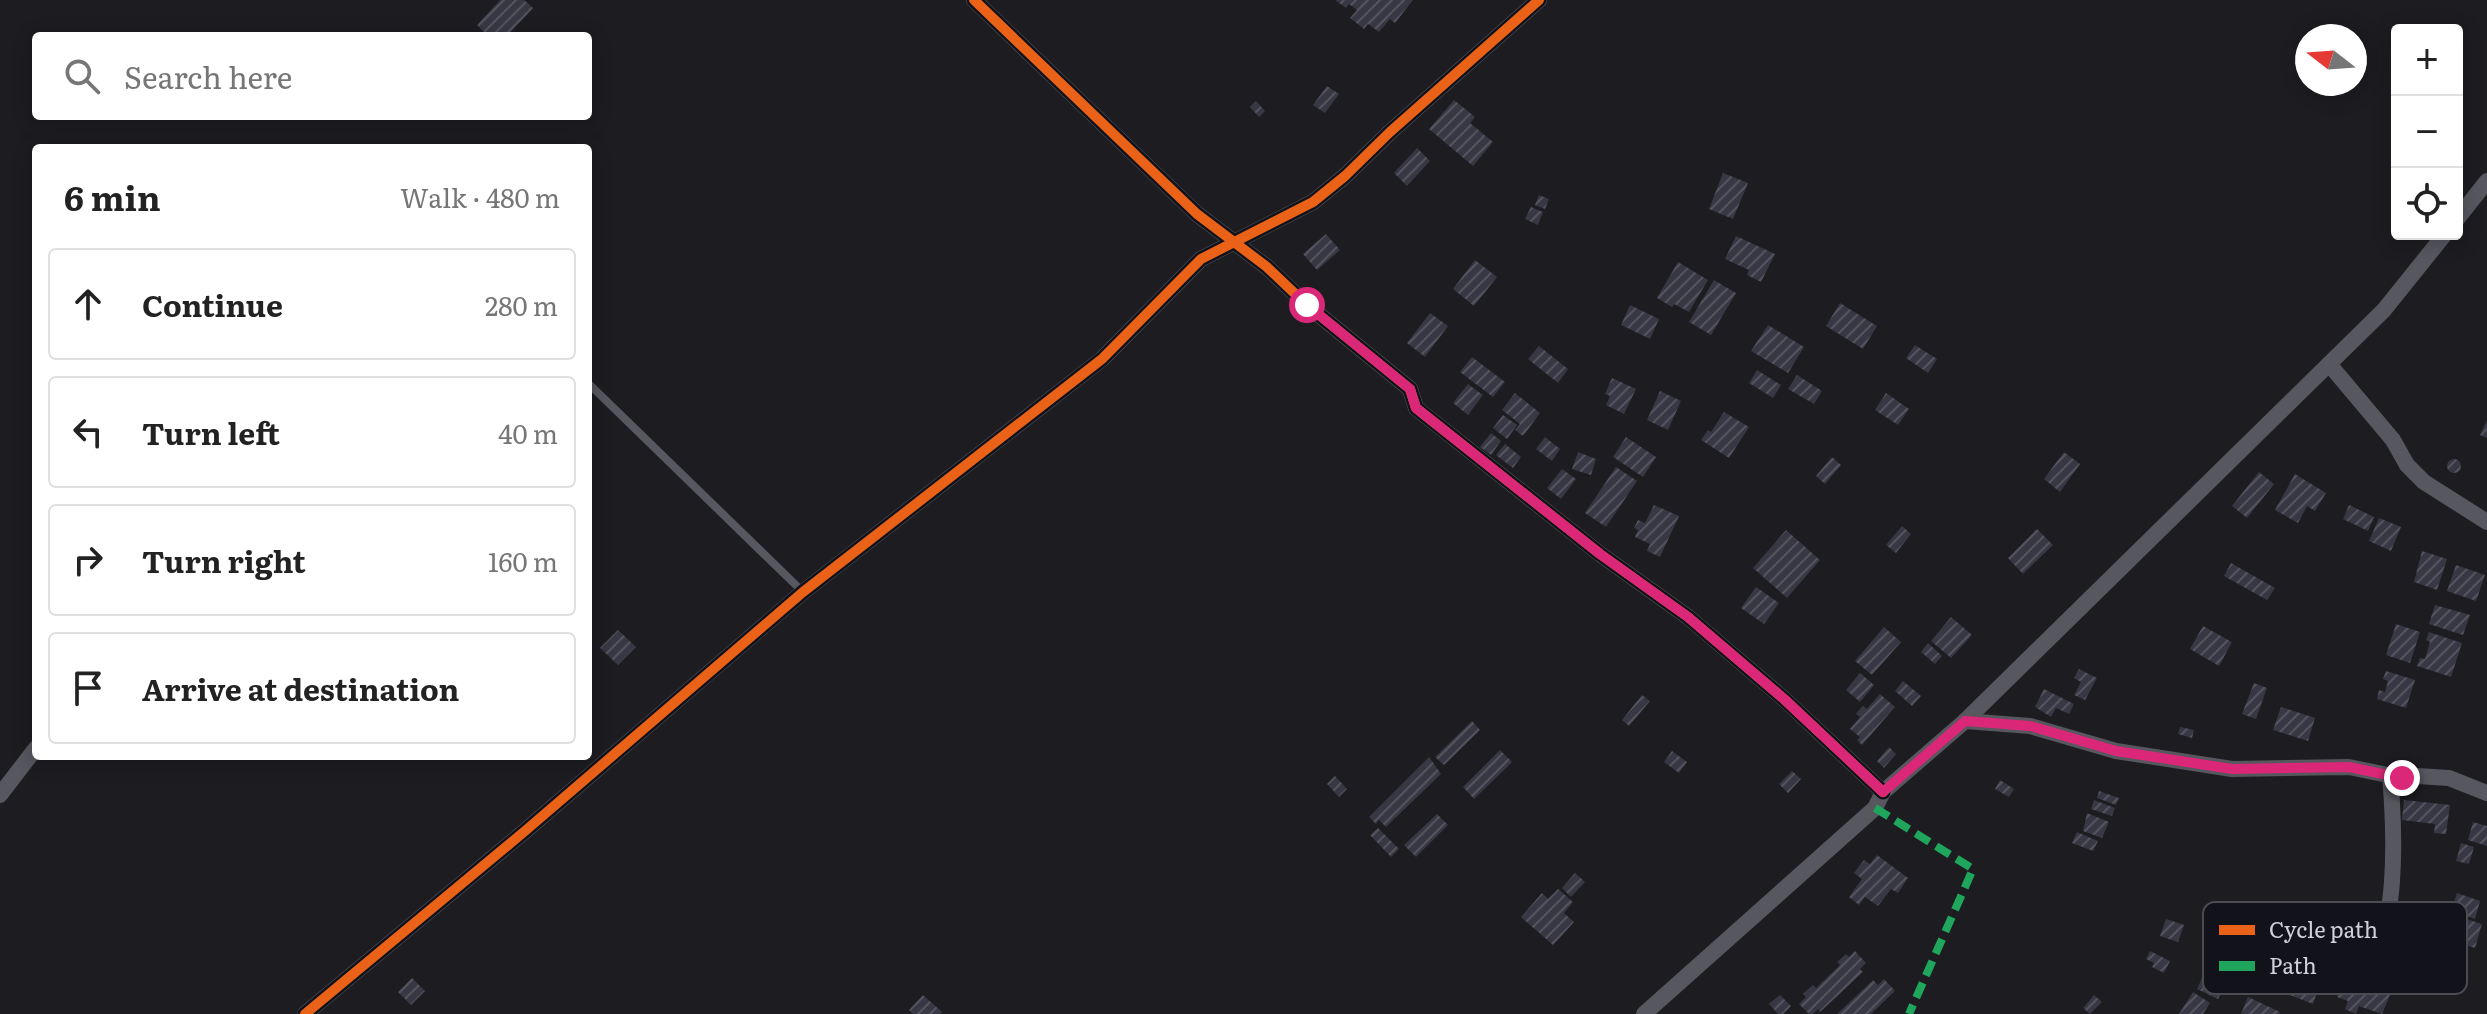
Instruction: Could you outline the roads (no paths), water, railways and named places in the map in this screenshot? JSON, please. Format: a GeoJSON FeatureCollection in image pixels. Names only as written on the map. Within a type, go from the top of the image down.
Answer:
{"type":"FeatureCollection","features":[{"type":"Feature","properties":{"kind":"street"},"geometry":{"type":"LineString","coordinates":[[974,0],[1197,214],[1267,267],[1307,305],[1410,389],[1416,408],[1600,554],[1688,617],[1784,699],[1883,792]]}},
{"type":"Feature","properties":{"kind":"street"},"geometry":{"type":"LineString","coordinates":[[305,1014],[525,831],[803,592],[1102,359],[1201,259],[1313,202],[1539,0]]}},
{"type":"Feature","properties":{"kind":"street"},"geometry":{"type":"LineString","coordinates":[[2463,212],[2487,183]]}},
{"type":"Feature","properties":{"kind":"street"},"geometry":{"type":"LineString","coordinates":[[1644,1014],[1875,808],[1883,792],[1965,721],[2384,310],[2440,240]]}},
{"type":"Feature","properties":{"kind":"street"},"geometry":{"type":"LineString","coordinates":[[2329,364],[2393,440],[2407,465],[2424,482],[2487,522]]}},
{"type":"Feature","properties":{"kind":"street"},"geometry":{"type":"LineString","coordinates":[[1965,721],[2030,726],[2116,751],[2232,769],[2349,767],[2402,778],[2449,778],[2487,793]]}},
{"type":"Feature","properties":{"kind":"street"},"geometry":{"type":"LineString","coordinates":[[0,795],[32,753]]}},
{"type":"Feature","properties":{"kind":"street"},"geometry":{"type":"LineString","coordinates":[[2388,902],[2392,815],[2390,775]]}},
{"type":"Feature","properties":{"kind":"lane"},"geometry":{"type":"LineString","coordinates":[[592,387],[803,592]]}}]}
